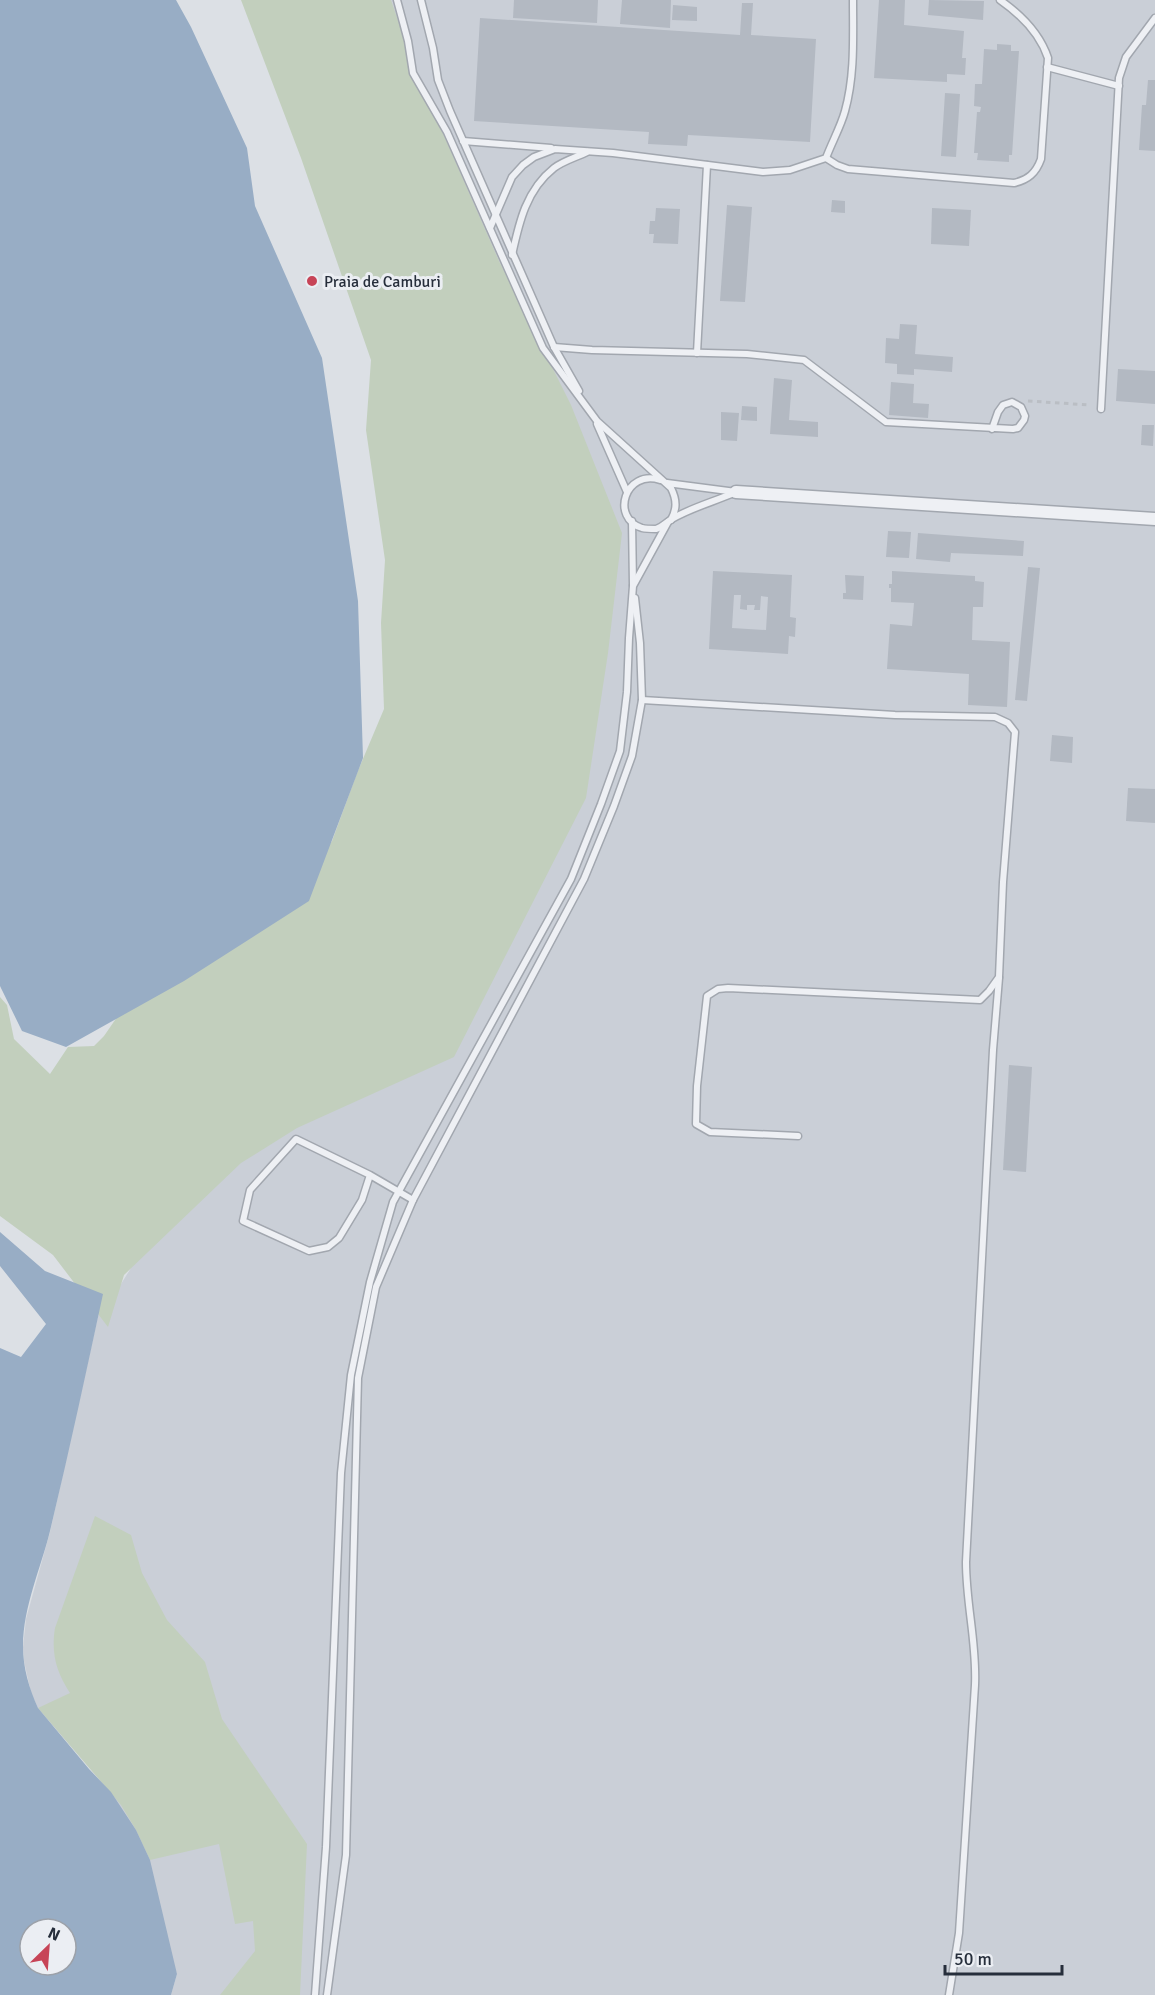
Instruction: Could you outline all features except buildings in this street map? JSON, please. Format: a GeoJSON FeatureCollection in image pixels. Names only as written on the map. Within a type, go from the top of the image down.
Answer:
{"type":"FeatureCollection","features":[{"type":"Feature","properties":{"kind":"street"},"geometry":{"type":"LineString","coordinates":[[736,492],[1155,519]]}},
{"type":"Feature","properties":{"kind":"lane"},"geometry":{"type":"LineString","coordinates":[[327,1995],[346,1856],[358,1378],[376,1287],[413,1200],[584,879],[614,806],[632,756],[642,700],[640,643],[633,586],[674,514],[676,501],[674,494],[664,482],[597,421],[543,348],[447,132],[413,73],[408,41],[397,0]]}},
{"type":"Feature","properties":{"kind":"lane"},"geometry":{"type":"LineString","coordinates":[[421,0],[438,80],[462,141],[485,188],[494,215],[554,347],[597,421],[627,492]]}},
{"type":"Feature","properties":{"kind":"lane"},"geometry":{"type":"LineString","coordinates":[[462,141],[588,151],[763,172],[790,170],[826,158],[845,112],[850,87],[853,57],[853,0]]}},
{"type":"Feature","properties":{"kind":"lane"},"geometry":{"type":"LineString","coordinates":[[826,158],[848,169],[1014,183],[1034,173],[1041,159],[1048,58],[1038,37],[1012,9],[1000,0]]}},
{"type":"Feature","properties":{"kind":"lane"},"geometry":{"type":"LineString","coordinates":[[1101,409],[1120,72],[1126,57],[1155,18]]}},
{"type":"Feature","properties":{"kind":"lane"},"geometry":{"type":"LineString","coordinates":[[1047,67],[1119,86]]}},
{"type":"Feature","properties":{"kind":"lane"},"geometry":{"type":"LineString","coordinates":[[490,229],[512,177],[534,157],[555,148]]}},
{"type":"Feature","properties":{"kind":"lane"},"geometry":{"type":"LineString","coordinates":[[513,255],[520,216],[533,191],[554,168],[588,151]]}},
{"type":"Feature","properties":{"kind":"lane"},"geometry":{"type":"LineString","coordinates":[[697,352],[707,165]]}},
{"type":"Feature","properties":{"kind":"lane"},"geometry":{"type":"LineString","coordinates":[[554,347],[592,351],[747,354],[804,360],[886,422],[992,429],[1013,429],[1022,424],[1025,416],[1021,407],[1012,402],[1003,405],[992,429]]}},
{"type":"Feature","properties":{"kind":"lane"},"geometry":{"type":"LineString","coordinates":[[646,478],[736,492],[657,528],[650,529],[643,528],[632,521],[625,507],[627,492],[632,485],[646,478]]}},
{"type":"Feature","properties":{"kind":"lane"},"geometry":{"type":"LineString","coordinates":[[315,1995],[326,1847],[341,1473],[351,1375],[369,1282],[393,1202],[572,879],[620,752],[627,692],[633,586],[632,521]]}},
{"type":"Feature","properties":{"kind":"lane"},"geometry":{"type":"LineString","coordinates":[[642,700],[895,715],[995,717],[1008,723],[1015,732],[993,1050],[966,1562],[967,1593],[975,1649],[975,1685],[959,1934],[949,1995]]}},
{"type":"Feature","properties":{"kind":"lane"},"geometry":{"type":"LineString","coordinates":[[798,1136],[710,1132],[696,1124],[697,1086],[707,996],[711,992],[728,988],[980,1000],[989,992],[999,977]]}},
{"type":"Feature","properties":{"kind":"lane"},"geometry":{"type":"LineString","coordinates":[[370,1174],[362,1200],[339,1239],[328,1247],[309,1251],[243,1221],[250,1190],[296,1139],[370,1174],[413,1200]]}},
{"type":"Feature","properties":{"kind":"path"},"geometry":{"type":"LineString","coordinates":[[1027,401],[1092,405]]}},
{"type":"Feature","properties":{"kind":"shaded area"},"geometry":{"type":"Polygon","coordinates":[[[377,0],[1155,0],[1155,1995],[171,1995],[177,1974],[111,1792],[38,1708],[31,1693],[23,1647],[26,1619],[50,1532],[103,1294],[113,1297],[165,1213],[480,929],[377,0]]]}},
{"type":"Feature","properties":{"kind":"green space"},"geometry":{"type":"Polygon","coordinates":[[[241,0],[391,0],[413,65],[499,261],[571,405],[622,533],[608,653],[586,798],[454,1057],[297,1128],[241,1163],[124,1275],[108,1327],[53,1255],[0,1216],[0,997],[7,1005],[14,1039],[50,1074],[68,1047],[94,1046],[104,1036],[124,1007],[298,891],[332,841],[384,709],[381,623],[385,560],[366,430],[371,360],[301,158],[241,0]]]}},
{"type":"Feature","properties":{"kind":"green space"},"geometry":{"type":"Polygon","coordinates":[[[95,1516],[131,1535],[142,1573],[167,1620],[205,1662],[222,1719],[307,1844],[300,1995],[220,1995],[255,1951],[253,1921],[235,1924],[219,1844],[150,1860],[121,1805],[38,1708],[70,1693],[61,1678],[56,1662],[55,1628],[95,1516]]]}},
{"type":"Feature","properties":{"kind":"water"},"geometry":{"type":"Polygon","coordinates":[[[0,0],[176,0],[191,27],[247,148],[255,206],[322,358],[358,601],[363,758],[309,901],[184,981],[66,1047],[22,1031],[0,986],[0,0]]]}},
{"type":"Feature","properties":{"kind":"water"},"geometry":{"type":"Polygon","coordinates":[[[0,1232],[45,1271],[103,1294],[50,1531],[29,1602],[23,1654],[27,1678],[38,1708],[111,1792],[136,1830],[150,1860],[177,1974],[171,1995],[0,1995],[0,1348],[21,1357],[46,1324],[0,1266],[0,1232]]]}},
{"type":"Feature","properties":{"kind":"place","name":"Praia de Camburi"},"geometry":{"type":"Point","coordinates":[312,281]}}]}
